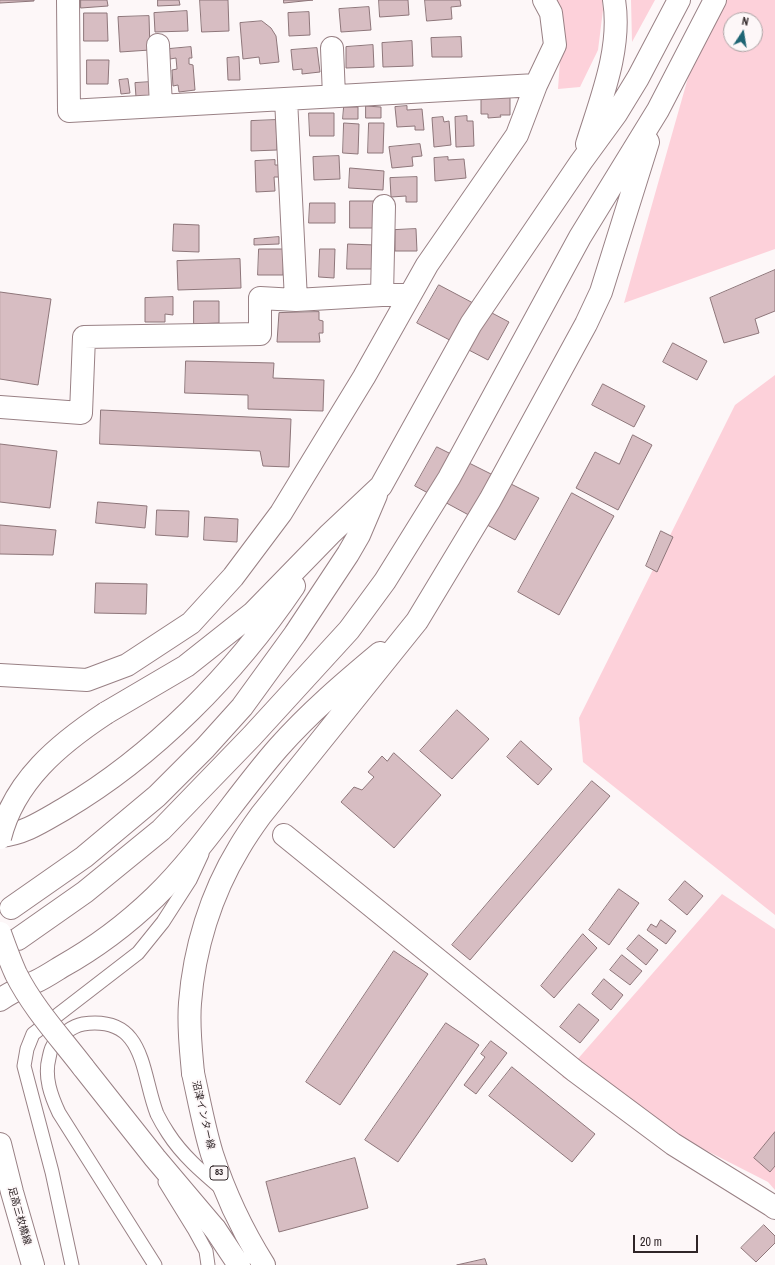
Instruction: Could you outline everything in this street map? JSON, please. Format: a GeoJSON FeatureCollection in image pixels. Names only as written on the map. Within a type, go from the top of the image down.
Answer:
{"type":"FeatureCollection","features":[{"type":"Feature","properties":{"kind":"main road"},"geometry":{"type":"LineString","coordinates":[[68,0],[69,111],[536,85]]}},
{"type":"Feature","properties":{"kind":"main road"},"geometry":{"type":"LineString","coordinates":[[0,676],[87,680],[127,665],[191,624],[234,577],[281,513],[364,376],[428,265],[517,135],[536,85],[555,46],[550,13],[544,0]]}},
{"type":"Feature","properties":{"kind":"main road"},"geometry":{"type":"LineString","coordinates":[[581,162],[609,72],[615,41],[616,9],[614,0]]}},
{"type":"Feature","properties":{"kind":"main road"},"geometry":{"type":"LineString","coordinates":[[11,908],[84,857],[158,796],[205,748],[242,707],[295,634],[348,554],[359,535],[381,486],[472,324],[581,162],[616,114],[634,84],[679,0]]}},
{"type":"Feature","properties":{"kind":"main road"},"geometry":{"type":"LineString","coordinates":[[239,1265],[215,1229],[155,1158],[42,1015],[16,974],[7,952],[9,936],[85,892],[161,830],[252,736],[349,630],[386,581],[449,478],[580,237],[658,110],[714,0]]}},
{"type":"Feature","properties":{"kind":"main road"},"geometry":{"type":"LineString","coordinates":[[158,45],[161,106]]}},
{"type":"Feature","properties":{"kind":"main road"},"geometry":{"type":"LineString","coordinates":[[332,48],[334,96]]}},
{"type":"Feature","properties":{"kind":"main road"},"geometry":{"type":"LineString","coordinates":[[286,99],[296,300]]}},
{"type":"Feature","properties":{"kind":"main road"},"geometry":{"type":"LineString","coordinates":[[0,1000],[14,991],[37,981],[62,967],[96,946],[128,921],[156,896],[181,869],[278,748],[309,714],[417,621],[490,500],[586,324],[601,292],[658,110]]}},
{"type":"Feature","properties":{"kind":"main road"},"geometry":{"type":"LineString","coordinates":[[382,295],[384,206]]}},
{"type":"Feature","properties":{"kind":"main road"},"geometry":{"type":"LineString","coordinates":[[0,407],[81,413],[84,337],[260,334],[260,298],[296,300],[382,295],[410,295]]}},
{"type":"Feature","properties":{"kind":"main road"},"geometry":{"type":"LineString","coordinates":[[31,828],[0,837],[11,806],[39,767],[61,746],[83,729],[106,713],[186,666],[253,613],[330,534],[381,486]]}},
{"type":"Feature","properties":{"kind":"main road"},"geometry":{"type":"LineString","coordinates":[[0,845],[73,804],[109,780],[175,725],[211,689],[246,650],[278,610],[330,534]]}},
{"type":"Feature","properties":{"kind":"main road","name":"沼津インター線"},"geometry":{"type":"LineString","coordinates":[[264,1265],[237,1217],[226,1192],[212,1154],[193,1073],[190,1034],[190,1003],[199,945],[208,914],[220,883],[238,848],[261,815],[417,621]]}},
{"type":"Feature","properties":{"kind":"main road"},"geometry":{"type":"LineString","coordinates":[[284,835],[575,1071],[673,1144],[775,1208]]}},
{"type":"Feature","properties":{"kind":"main road"},"geometry":{"type":"LineString","coordinates":[[0,981],[10,982],[30,978],[62,967]]}},
{"type":"Feature","properties":{"kind":"main road","name":"足高三枚橋線"},"geometry":{"type":"LineString","coordinates":[[0,1144],[33,1265]]}},
{"type":"Feature","properties":{"kind":"main road"},"geometry":{"type":"LineString","coordinates":[[215,1229],[237,1217]]}},
{"type":"Feature","properties":{"kind":"lane"},"geometry":{"type":"LineString","coordinates":[[72,1265],[52,1172],[24,1066],[27,1049],[33,1034],[138,953],[163,922],[190,880],[212,830]]}},
{"type":"Feature","properties":{"kind":"lane"},"geometry":{"type":"LineString","coordinates":[[155,1265],[59,1113],[51,1096],[47,1078],[48,1061],[53,1045],[66,1031],[81,1024],[100,1022],[116,1026],[128,1034],[137,1048],[144,1066],[158,1115],[168,1133],[180,1150],[199,1170],[226,1192]]}},
{"type":"Feature","properties":{"kind":"lane"},"geometry":{"type":"LineString","coordinates":[[155,1158],[165,1182],[206,1251],[208,1265]]}},
{"type":"Feature","properties":{"kind":"shaded area"},"geometry":{"type":"Polygon","coordinates":[[[555,0],[602,0],[603,10],[598,50],[580,87],[558,89],[562,32],[555,0]]]}},
{"type":"Feature","properties":{"kind":"shaded area"},"geometry":{"type":"Polygon","coordinates":[[[631,0],[655,0],[632,42],[631,0]]]}},
{"type":"Feature","properties":{"kind":"shaded area"},"geometry":{"type":"Polygon","coordinates":[[[717,0],[775,0],[775,249],[624,303],[705,18],[717,0]]]}},
{"type":"Feature","properties":{"kind":"shaded area"},"geometry":{"type":"Polygon","coordinates":[[[775,375],[775,915],[583,762],[579,718],[735,405],[775,375]]]}},
{"type":"Feature","properties":{"kind":"shaded area"},"geometry":{"type":"Polygon","coordinates":[[[722,894],[775,929],[775,1190],[768,1182],[562,1077],[722,894]]]}},
{"type":"Feature","properties":{"kind":"building"},"geometry":{"type":"Polygon","coordinates":[[[0,0],[34,0],[34,1],[0,3],[0,0]]]}},
{"type":"Feature","properties":{"kind":"building"},"geometry":{"type":"Polygon","coordinates":[[[81,0],[107,0],[108,6],[81,8],[81,0]]]}},
{"type":"Feature","properties":{"kind":"building"},"geometry":{"type":"Polygon","coordinates":[[[158,0],[179,0],[180,5],[158,6],[158,0]]]}},
{"type":"Feature","properties":{"kind":"building"},"geometry":{"type":"Polygon","coordinates":[[[200,0],[228,0],[229,31],[202,32],[200,0]]]}},
{"type":"Feature","properties":{"kind":"building"},"geometry":{"type":"Polygon","coordinates":[[[284,0],[313,0],[284,3],[284,0]]]}},
{"type":"Feature","properties":{"kind":"building"},"geometry":{"type":"Polygon","coordinates":[[[379,0],[408,0],[409,15],[380,17],[379,0]]]}},
{"type":"Feature","properties":{"kind":"building"},"geometry":{"type":"Polygon","coordinates":[[[425,0],[460,0],[461,6],[451,7],[452,19],[427,21],[425,0]]]}},
{"type":"Feature","properties":{"kind":"building"},"geometry":{"type":"Polygon","coordinates":[[[369,7],[371,30],[341,32],[339,9],[369,7]]]}},
{"type":"Feature","properties":{"kind":"building"},"geometry":{"type":"Polygon","coordinates":[[[187,11],[188,31],[155,32],[154,13],[187,11]]]}},
{"type":"Feature","properties":{"kind":"building"},"geometry":{"type":"Polygon","coordinates":[[[309,12],[310,35],[289,36],[288,13],[309,12]]]}},
{"type":"Feature","properties":{"kind":"building"},"geometry":{"type":"Polygon","coordinates":[[[84,13],[107,13],[108,41],[84,41],[84,13]]]}},
{"type":"Feature","properties":{"kind":"building"},"geometry":{"type":"Polygon","coordinates":[[[149,16],[150,50],[120,52],[118,17],[149,16]]]}},
{"type":"Feature","properties":{"kind":"building"},"geometry":{"type":"Polygon","coordinates":[[[262,21],[271,28],[276,36],[279,62],[260,64],[259,57],[243,59],[240,23],[262,21]]]}},
{"type":"Feature","properties":{"kind":"building"},"geometry":{"type":"Polygon","coordinates":[[[461,37],[462,57],[432,57],[431,38],[461,37]]]}},
{"type":"Feature","properties":{"kind":"building"},"geometry":{"type":"Polygon","coordinates":[[[412,41],[413,66],[383,67],[382,43],[412,41]]]}},
{"type":"Feature","properties":{"kind":"building"},"geometry":{"type":"Polygon","coordinates":[[[373,45],[374,67],[346,68],[346,47],[373,45]]]}},
{"type":"Feature","properties":{"kind":"building"},"geometry":{"type":"Polygon","coordinates":[[[191,47],[192,58],[189,58],[189,64],[193,65],[195,90],[179,92],[178,85],[173,86],[172,70],[177,69],[176,58],[170,59],[169,49],[191,47]]]}},
{"type":"Feature","properties":{"kind":"building"},"geometry":{"type":"Polygon","coordinates":[[[317,48],[320,72],[302,74],[302,69],[293,70],[291,50],[317,48]]]}},
{"type":"Feature","properties":{"kind":"building"},"geometry":{"type":"Polygon","coordinates":[[[239,57],[240,80],[228,80],[227,58],[239,57]]]}},
{"type":"Feature","properties":{"kind":"building"},"geometry":{"type":"Polygon","coordinates":[[[87,60],[109,60],[108,84],[87,84],[87,60]]]}},
{"type":"Feature","properties":{"kind":"building"},"geometry":{"type":"Polygon","coordinates":[[[128,79],[130,93],[121,94],[119,80],[128,79]]]}},
{"type":"Feature","properties":{"kind":"building"},"geometry":{"type":"Polygon","coordinates":[[[151,82],[152,96],[136,97],[135,83],[151,82]]]}},
{"type":"Feature","properties":{"kind":"building"},"geometry":{"type":"Polygon","coordinates":[[[510,98],[510,115],[500,115],[501,117],[488,118],[488,114],[481,114],[481,99],[510,98]]]}},
{"type":"Feature","properties":{"kind":"building"},"geometry":{"type":"Polygon","coordinates":[[[366,106],[381,107],[381,118],[366,118],[366,106]]]}},
{"type":"Feature","properties":{"kind":"building"},"geometry":{"type":"Polygon","coordinates":[[[407,106],[407,110],[422,109],[424,130],[415,130],[415,126],[397,127],[395,107],[407,106]]]}},
{"type":"Feature","properties":{"kind":"building"},"geometry":{"type":"Polygon","coordinates":[[[344,107],[358,107],[358,119],[343,119],[344,107]]]}},
{"type":"Feature","properties":{"kind":"building"},"geometry":{"type":"Polygon","coordinates":[[[309,113],[334,113],[334,136],[310,136],[309,113]]]}},
{"type":"Feature","properties":{"kind":"building"},"geometry":{"type":"Polygon","coordinates":[[[467,116],[467,121],[473,121],[474,146],[456,147],[455,117],[467,116]]]}},
{"type":"Feature","properties":{"kind":"building"},"geometry":{"type":"Polygon","coordinates":[[[443,117],[444,122],[449,121],[451,145],[434,147],[432,118],[443,117]]]}},
{"type":"Feature","properties":{"kind":"building"},"geometry":{"type":"Polygon","coordinates":[[[276,120],[277,150],[251,151],[251,121],[276,120]]]}},
{"type":"Feature","properties":{"kind":"building"},"geometry":{"type":"Polygon","coordinates":[[[344,123],[359,124],[358,154],[343,153],[344,123]]]}},
{"type":"Feature","properties":{"kind":"building"},"geometry":{"type":"Polygon","coordinates":[[[369,123],[384,123],[383,153],[368,153],[369,123]]]}},
{"type":"Feature","properties":{"kind":"building"},"geometry":{"type":"Polygon","coordinates":[[[420,144],[422,156],[412,157],[413,166],[392,168],[389,147],[420,144]]]}},
{"type":"Feature","properties":{"kind":"building"},"geometry":{"type":"Polygon","coordinates":[[[339,156],[340,179],[314,180],[313,157],[339,156]]]}},
{"type":"Feature","properties":{"kind":"building"},"geometry":{"type":"Polygon","coordinates":[[[448,157],[448,160],[464,159],[466,178],[435,181],[434,158],[448,157]]]}},
{"type":"Feature","properties":{"kind":"building"},"geometry":{"type":"Polygon","coordinates":[[[275,160],[275,165],[281,165],[282,177],[274,177],[275,191],[256,192],[255,161],[275,160]]]}},
{"type":"Feature","properties":{"kind":"building"},"geometry":{"type":"Polygon","coordinates":[[[350,168],[384,171],[383,190],[349,188],[350,168]]]}},
{"type":"Feature","properties":{"kind":"building"},"geometry":{"type":"Polygon","coordinates":[[[417,177],[417,202],[406,202],[406,196],[391,197],[390,178],[417,177]]]}},
{"type":"Feature","properties":{"kind":"building"},"geometry":{"type":"Polygon","coordinates":[[[350,201],[374,201],[373,228],[350,228],[350,201]]]}},
{"type":"Feature","properties":{"kind":"building"},"geometry":{"type":"Polygon","coordinates":[[[310,203],[335,203],[335,223],[309,223],[310,203]]]}},
{"type":"Feature","properties":{"kind":"building"},"geometry":{"type":"Polygon","coordinates":[[[174,224],[199,225],[199,252],[173,251],[174,224]]]}},
{"type":"Feature","properties":{"kind":"building"},"geometry":{"type":"Polygon","coordinates":[[[416,229],[417,251],[395,251],[395,230],[416,229]]]}},
{"type":"Feature","properties":{"kind":"building"},"geometry":{"type":"Polygon","coordinates":[[[279,237],[279,244],[254,245],[254,239],[279,237]]]}},
{"type":"Feature","properties":{"kind":"building"},"geometry":{"type":"Polygon","coordinates":[[[348,244],[375,245],[374,269],[347,269],[348,244]]]}},
{"type":"Feature","properties":{"kind":"building"},"geometry":{"type":"Polygon","coordinates":[[[259,249],[284,249],[283,275],[258,275],[259,249]]]}},
{"type":"Feature","properties":{"kind":"building"},"geometry":{"type":"Polygon","coordinates":[[[320,249],[335,249],[334,278],[319,277],[320,249]]]}},
{"type":"Feature","properties":{"kind":"building"},"geometry":{"type":"Polygon","coordinates":[[[240,259],[241,288],[178,290],[177,261],[240,259]]]}},
{"type":"Feature","properties":{"kind":"building"},"geometry":{"type":"Polygon","coordinates":[[[775,270],[775,311],[755,319],[759,333],[724,343],[710,298],[775,270]]]}},
{"type":"Feature","properties":{"kind":"building"},"geometry":{"type":"Polygon","coordinates":[[[439,285],[509,322],[488,360],[417,323],[439,285]]]}},
{"type":"Feature","properties":{"kind":"building"},"geometry":{"type":"Polygon","coordinates":[[[0,292],[51,299],[38,385],[0,379],[0,292]]]}},
{"type":"Feature","properties":{"kind":"building"},"geometry":{"type":"Polygon","coordinates":[[[173,297],[173,315],[165,314],[165,322],[145,322],[145,298],[173,297]]]}},
{"type":"Feature","properties":{"kind":"building"},"geometry":{"type":"Polygon","coordinates":[[[194,301],[219,301],[219,323],[194,324],[194,301]]]}},
{"type":"Feature","properties":{"kind":"building"},"geometry":{"type":"Polygon","coordinates":[[[319,312],[319,320],[323,321],[323,333],[319,333],[320,342],[277,342],[279,313],[319,312]]]}},
{"type":"Feature","properties":{"kind":"building"},"geometry":{"type":"Polygon","coordinates":[[[673,343],[707,361],[697,380],[663,362],[673,343]]]}},
{"type":"Feature","properties":{"kind":"building"},"geometry":{"type":"Polygon","coordinates":[[[186,361],[274,363],[273,378],[324,380],[323,411],[248,409],[248,395],[185,393],[186,361]]]}},
{"type":"Feature","properties":{"kind":"building"},"geometry":{"type":"Polygon","coordinates":[[[603,384],[645,406],[634,427],[592,405],[603,384]]]}},
{"type":"Feature","properties":{"kind":"building"},"geometry":{"type":"Polygon","coordinates":[[[101,410],[291,419],[289,467],[263,466],[260,451],[100,444],[101,410]]]}},
{"type":"Feature","properties":{"kind":"building"},"geometry":{"type":"Polygon","coordinates":[[[633,435],[652,445],[618,510],[576,488],[595,452],[619,464],[633,435]]]}},
{"type":"Feature","properties":{"kind":"building"},"geometry":{"type":"Polygon","coordinates":[[[0,444],[57,451],[50,508],[0,502],[0,444]]]}},
{"type":"Feature","properties":{"kind":"building"},"geometry":{"type":"Polygon","coordinates":[[[437,447],[539,498],[515,540],[415,486],[437,447]]]}},
{"type":"Feature","properties":{"kind":"building"},"geometry":{"type":"Polygon","coordinates":[[[572,493],[614,516],[559,615],[518,592],[572,493]]]}},
{"type":"Feature","properties":{"kind":"building"},"geometry":{"type":"Polygon","coordinates":[[[98,502],[147,506],[145,528],[96,523],[98,502]]]}},
{"type":"Feature","properties":{"kind":"building"},"geometry":{"type":"Polygon","coordinates":[[[157,510],[189,511],[188,537],[156,535],[157,510]]]}},
{"type":"Feature","properties":{"kind":"building"},"geometry":{"type":"Polygon","coordinates":[[[205,517],[238,519],[237,542],[204,540],[205,517]]]}},
{"type":"Feature","properties":{"kind":"building"},"geometry":{"type":"Polygon","coordinates":[[[0,525],[56,530],[53,555],[0,554],[0,525]]]}},
{"type":"Feature","properties":{"kind":"building"},"geometry":{"type":"Polygon","coordinates":[[[661,531],[673,537],[657,572],[646,566],[661,531]]]}},
{"type":"Feature","properties":{"kind":"building"},"geometry":{"type":"Polygon","coordinates":[[[96,583],[147,584],[146,614],[95,613],[96,583]]]}},
{"type":"Feature","properties":{"kind":"building"},"geometry":{"type":"Polygon","coordinates":[[[457,710],[489,739],[452,779],[420,751],[457,710]]]}},
{"type":"Feature","properties":{"kind":"building"},"geometry":{"type":"Polygon","coordinates":[[[521,741],[552,769],[538,785],[507,757],[521,741]]]}},
{"type":"Feature","properties":{"kind":"building"},"geometry":{"type":"Polygon","coordinates":[[[394,753],[441,795],[394,848],[341,802],[354,787],[362,790],[374,777],[368,772],[382,756],[387,761],[394,753]]]}},
{"type":"Feature","properties":{"kind":"building"},"geometry":{"type":"Polygon","coordinates":[[[592,781],[610,796],[470,960],[452,945],[592,781]]]}},
{"type":"Feature","properties":{"kind":"building"},"geometry":{"type":"Polygon","coordinates":[[[685,881],[703,896],[687,915],[669,900],[685,881]]]}},
{"type":"Feature","properties":{"kind":"building"},"geometry":{"type":"Polygon","coordinates":[[[619,889],[639,903],[609,945],[589,930],[619,889]]]}},
{"type":"Feature","properties":{"kind":"building"},"geometry":{"type":"Polygon","coordinates":[[[661,920],[676,931],[666,944],[647,930],[651,924],[656,927],[661,920]]]}},
{"type":"Feature","properties":{"kind":"building"},"geometry":{"type":"Polygon","coordinates":[[[583,934],[597,948],[554,998],[541,986],[583,934]]]}},
{"type":"Feature","properties":{"kind":"building"},"geometry":{"type":"Polygon","coordinates":[[[639,935],[658,950],[646,965],[627,949],[639,935]]]}},
{"type":"Feature","properties":{"kind":"building"},"geometry":{"type":"Polygon","coordinates":[[[394,951],[428,974],[340,1105],[306,1082],[394,951]]]}},
{"type":"Feature","properties":{"kind":"building"},"geometry":{"type":"Polygon","coordinates":[[[622,955],[642,971],[630,985],[610,970],[622,955]]]}},
{"type":"Feature","properties":{"kind":"building"},"geometry":{"type":"Polygon","coordinates":[[[604,979],[623,995],[611,1010],[592,994],[604,979]]]}},
{"type":"Feature","properties":{"kind":"building"},"geometry":{"type":"Polygon","coordinates":[[[579,1004],[599,1020],[580,1043],[560,1027],[579,1004]]]}},
{"type":"Feature","properties":{"kind":"building"},"geometry":{"type":"Polygon","coordinates":[[[446,1023],[479,1045],[398,1162],[365,1140],[446,1023]]]}},
{"type":"Feature","properties":{"kind":"building"},"geometry":{"type":"Polygon","coordinates":[[[491,1041],[507,1053],[476,1094],[464,1085],[485,1057],[481,1054],[491,1041]]]}},
{"type":"Feature","properties":{"kind":"building"},"geometry":{"type":"Polygon","coordinates":[[[512,1067],[595,1134],[572,1162],[489,1096],[512,1067]]]}},
{"type":"Feature","properties":{"kind":"building"},"geometry":{"type":"Polygon","coordinates":[[[775,1132],[775,1166],[770,1172],[754,1158],[775,1132]]]}},
{"type":"Feature","properties":{"kind":"building"},"geometry":{"type":"Polygon","coordinates":[[[355,1158],[368,1208],[279,1232],[266,1182],[355,1158]]]}},
{"type":"Feature","properties":{"kind":"building"},"geometry":{"type":"Polygon","coordinates":[[[764,1225],[775,1236],[775,1243],[756,1262],[741,1248],[764,1225]]]}},
{"type":"Feature","properties":{"kind":"building"},"geometry":{"type":"Polygon","coordinates":[[[485,1259],[487,1265],[457,1265],[485,1259]]]}}]}
